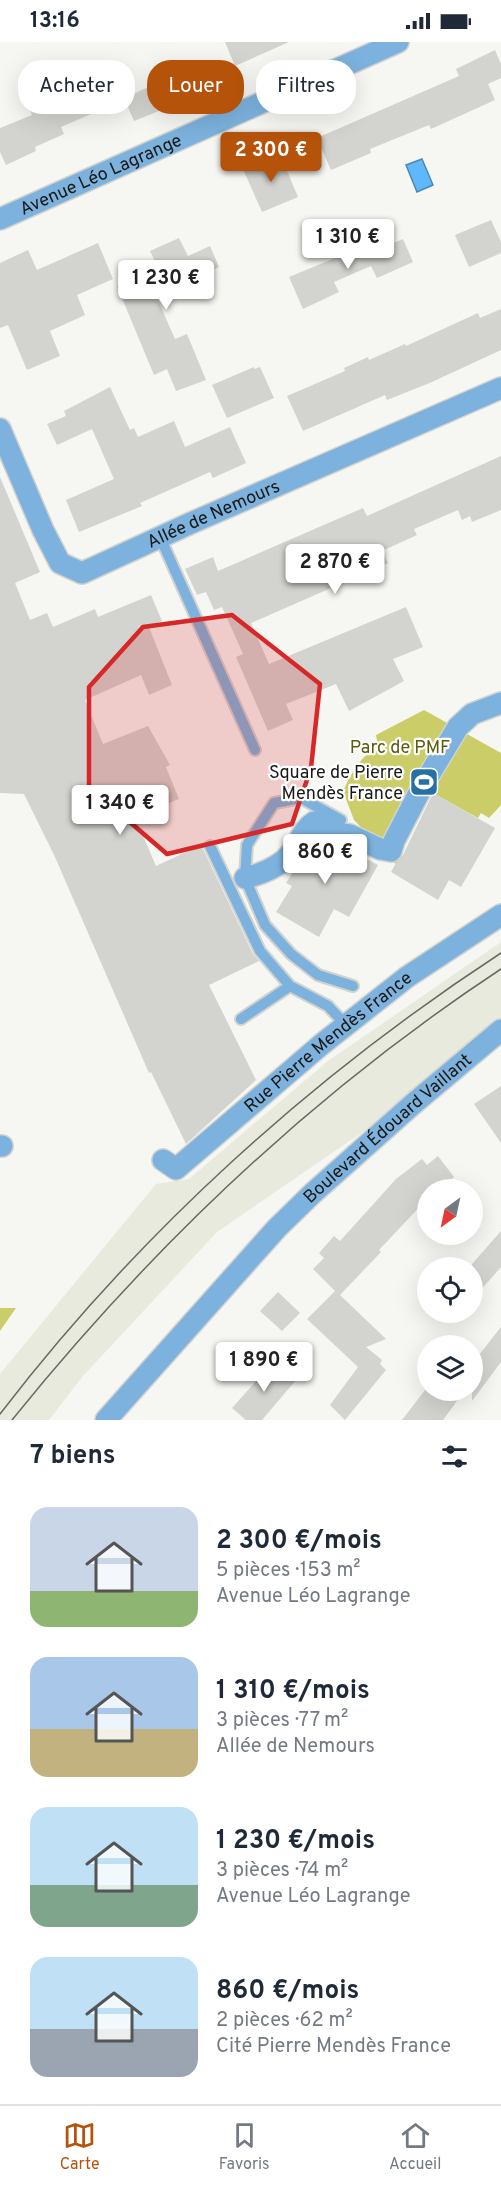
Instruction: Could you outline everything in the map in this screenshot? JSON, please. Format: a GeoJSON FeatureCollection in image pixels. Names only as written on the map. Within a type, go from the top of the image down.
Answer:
{"type":"FeatureCollection","features":[{"type":"Feature","properties":{"kind":"street","name":"Avenue Léo Lagrange"},"geometry":{"type":"LineString","coordinates":[[0,219],[398,42]]}},
{"type":"Feature","properties":{"kind":"street","name":"Allée de Nemours"},"geometry":{"type":"LineString","coordinates":[[0,429],[43,530],[60,563],[82,573],[501,388]]}},
{"type":"Feature","properties":{"kind":"street"},"geometry":{"type":"LineString","coordinates":[[245,878],[263,873],[290,855],[309,825],[314,822],[335,833],[350,835],[380,849],[391,851],[422,787],[458,727],[472,714],[501,703]]}},
{"type":"Feature","properties":{"kind":"street","name":"Rue Pierre Mendès France"},"geometry":{"type":"LineString","coordinates":[[163,1160],[176,1169],[259,1097],[407,977],[501,915]]}},
{"type":"Feature","properties":{"kind":"street","name":"Boulevard Édouard Vaillant"},"geometry":{"type":"LineString","coordinates":[[106,1420],[277,1228],[313,1193],[501,1030]]}},
{"type":"Feature","properties":{"kind":"lane"},"geometry":{"type":"LineString","coordinates":[[160,537],[255,750]]}},
{"type":"Feature","properties":{"kind":"lane"},"geometry":{"type":"LineString","coordinates":[[341,820],[301,798],[274,803],[247,845],[245,878],[265,925],[291,954],[318,975],[353,986]]}},
{"type":"Feature","properties":{"kind":"lane"},"geometry":{"type":"LineString","coordinates":[[210,846],[260,951],[290,986],[328,1006],[346,1025]]}},
{"type":"Feature","properties":{"kind":"lane"},"geometry":{"type":"LineString","coordinates":[[241,1019],[290,986]]}},
{"type":"Feature","properties":{"kind":"highlighted area"},"geometry":{"type":"Polygon","coordinates":[[[232,615],[320,684],[311,768],[292,824],[167,854],[89,787],[89,687],[143,627],[232,615]]]}},
{"type":"Feature","properties":{"kind":"shaded area"},"geometry":{"type":"Polygon","coordinates":[[[501,942],[501,1037],[217,1232],[83,1376],[49,1420],[0,1420],[0,1374],[156,1184],[189,1179],[328,1061],[501,942]]]}},
{"type":"Feature","properties":{"kind":"green space","name":"Square de Pierre Mendès France"},"geometry":{"type":"Polygon","coordinates":[[[424,710],[501,753],[501,805],[489,818],[481,813],[478,818],[431,792],[417,819],[413,820],[400,854],[403,856],[398,865],[365,845],[370,837],[354,820],[343,791],[357,766],[378,746],[376,735],[424,710]]]}},
{"type":"Feature","properties":{"kind":"green space"},"geometry":{"type":"Polygon","coordinates":[[[0,1308],[16,1308],[0,1331],[0,1308]]]}},
{"type":"Feature","properties":{"kind":"water"},"geometry":{"type":"Polygon","coordinates":[[[422,159],[433,185],[417,192],[406,165],[422,159]]]}},
{"type":"Feature","properties":{"kind":"building"},"geometry":{"type":"Polygon","coordinates":[[[225,42],[289,42],[244,62],[244,60],[232,60],[225,42]]]}},
{"type":"Feature","properties":{"kind":"building"},"geometry":{"type":"Polygon","coordinates":[[[495,50],[501,64],[501,78],[488,84],[495,100],[431,129],[429,125],[370,149],[371,153],[331,170],[317,138],[459,76],[456,69],[495,50]]]}},
{"type":"Feature","properties":{"kind":"building"},"geometry":{"type":"Polygon","coordinates":[[[147,88],[147,114],[152,114],[134,121],[131,114],[135,114],[135,93],[147,88]]]}},
{"type":"Feature","properties":{"kind":"building"},"geometry":{"type":"Polygon","coordinates":[[[91,114],[61,127],[64,134],[35,147],[36,151],[6,165],[0,152],[0,128],[32,115],[91,114]]]}},
{"type":"Feature","properties":{"kind":"building"},"geometry":{"type":"Polygon","coordinates":[[[280,154],[298,197],[262,212],[243,169],[280,154]]]}},
{"type":"Feature","properties":{"kind":"building"},"geometry":{"type":"Polygon","coordinates":[[[491,220],[501,242],[501,253],[469,267],[455,235],[491,220]]]}},
{"type":"Feature","properties":{"kind":"building"},"geometry":{"type":"Polygon","coordinates":[[[179,238],[188,256],[210,246],[219,267],[156,296],[175,339],[187,334],[206,380],[176,391],[167,369],[154,375],[117,286],[158,268],[150,251],[179,238]]]}},
{"type":"Feature","properties":{"kind":"building"},"geometry":{"type":"Polygon","coordinates":[[[403,239],[413,262],[377,278],[371,266],[334,282],[339,292],[303,309],[289,277],[374,242],[377,250],[403,239]]]}},
{"type":"Feature","properties":{"kind":"building"},"geometry":{"type":"Polygon","coordinates":[[[98,243],[113,279],[77,295],[85,315],[50,331],[60,356],[27,370],[8,325],[0,328],[0,263],[28,250],[37,270],[98,243]]]}},
{"type":"Feature","properties":{"kind":"building"},"geometry":{"type":"Polygon","coordinates":[[[501,309],[501,350],[432,382],[387,400],[385,395],[303,431],[287,396],[345,371],[344,368],[368,357],[369,360],[405,344],[406,346],[478,313],[480,318],[501,309]]]}},
{"type":"Feature","properties":{"kind":"building"},"geometry":{"type":"Polygon","coordinates":[[[254,367],[254,369],[260,367],[274,398],[227,418],[212,385],[254,367]]]}},
{"type":"Feature","properties":{"kind":"building"},"geometry":{"type":"Polygon","coordinates":[[[110,387],[130,430],[134,428],[138,437],[174,421],[185,447],[230,427],[246,463],[213,478],[210,472],[140,503],[142,506],[79,532],[66,500],[114,479],[92,429],[57,445],[47,424],[66,416],[64,411],[110,387]]]}},
{"type":"Feature","properties":{"kind":"building"},"geometry":{"type":"Polygon","coordinates":[[[501,456],[501,510],[472,522],[470,516],[462,520],[458,510],[414,529],[417,535],[382,551],[388,563],[251,623],[269,664],[406,607],[423,647],[393,659],[404,681],[349,711],[336,684],[286,704],[293,720],[268,731],[236,657],[243,654],[222,607],[214,610],[206,592],[197,595],[185,569],[213,557],[218,571],[363,508],[367,516],[501,456]]]}},
{"type":"Feature","properties":{"kind":"building"},"geometry":{"type":"Polygon","coordinates":[[[0,477],[40,572],[15,583],[30,620],[47,613],[53,627],[95,609],[98,617],[151,595],[162,621],[149,627],[172,685],[149,695],[141,675],[85,700],[103,744],[148,726],[170,765],[166,767],[179,799],[135,817],[156,866],[203,844],[203,849],[253,954],[259,961],[209,985],[256,1080],[186,1144],[151,1072],[149,1073],[55,857],[24,794],[0,793],[0,477]]]}},
{"type":"Feature","properties":{"kind":"building"},"geometry":{"type":"Polygon","coordinates":[[[433,793],[495,828],[461,887],[449,880],[438,900],[391,872],[403,855],[433,793]]]}},
{"type":"Feature","properties":{"kind":"building"},"geometry":{"type":"Polygon","coordinates":[[[316,837],[329,844],[345,847],[378,865],[349,917],[334,909],[319,937],[276,912],[292,886],[286,883],[316,837]]]}},
{"type":"Feature","properties":{"kind":"building"},"geometry":{"type":"Polygon","coordinates":[[[501,1086],[501,1143],[474,1104],[501,1086]]]}},
{"type":"Feature","properties":{"kind":"building"},"geometry":{"type":"Polygon","coordinates":[[[438,1156],[454,1177],[452,1179],[417,1179],[417,1210],[340,1295],[386,1339],[366,1347],[382,1360],[380,1364],[386,1370],[345,1420],[330,1405],[358,1367],[307,1319],[335,1291],[313,1269],[324,1258],[319,1253],[334,1236],[340,1241],[396,1179],[422,1159],[427,1165],[438,1156]]]}},
{"type":"Feature","properties":{"kind":"building"},"geometry":{"type":"Polygon","coordinates":[[[501,1231],[501,1267],[483,1287],[483,1257],[478,1257],[501,1231]]]}},
{"type":"Feature","properties":{"kind":"building"},"geometry":{"type":"Polygon","coordinates":[[[278,1292],[300,1313],[282,1331],[260,1311],[278,1292]]]}},
{"type":"Feature","properties":{"kind":"building"},"geometry":{"type":"Polygon","coordinates":[[[501,1327],[501,1362],[483,1386],[483,1350],[501,1327]]]}},
{"type":"Feature","properties":{"kind":"building"},"geometry":{"type":"Polygon","coordinates":[[[274,1361],[296,1380],[262,1420],[246,1420],[232,1408],[274,1361]]]}},
{"type":"Feature","properties":{"kind":"building"},"geometry":{"type":"Polygon","coordinates":[[[417,1400],[457,1401],[443,1420],[402,1420],[417,1400]]]}},
{"type":"Feature","properties":{"kind":"tram line"},"geometry":{"type":"LineString","coordinates":[[0,1414],[53,1348],[110,1283],[231,1162],[362,1052],[501,953]]}},
{"type":"Feature","properties":{"kind":"tram line"},"geometry":{"type":"LineString","coordinates":[[12,1420],[121,1293],[239,1175],[365,1067],[501,969]]}},
{"type":"Feature","properties":{"kind":"place","name":"Square de Pierre Mendès France"},"geometry":{"type":"Point","coordinates":[424,782]}},
{"type":"Feature","properties":{"kind":"park label","name":"Parc de PMF"},"geometry":{"type":"Point","coordinates":[400,747]}}]}
